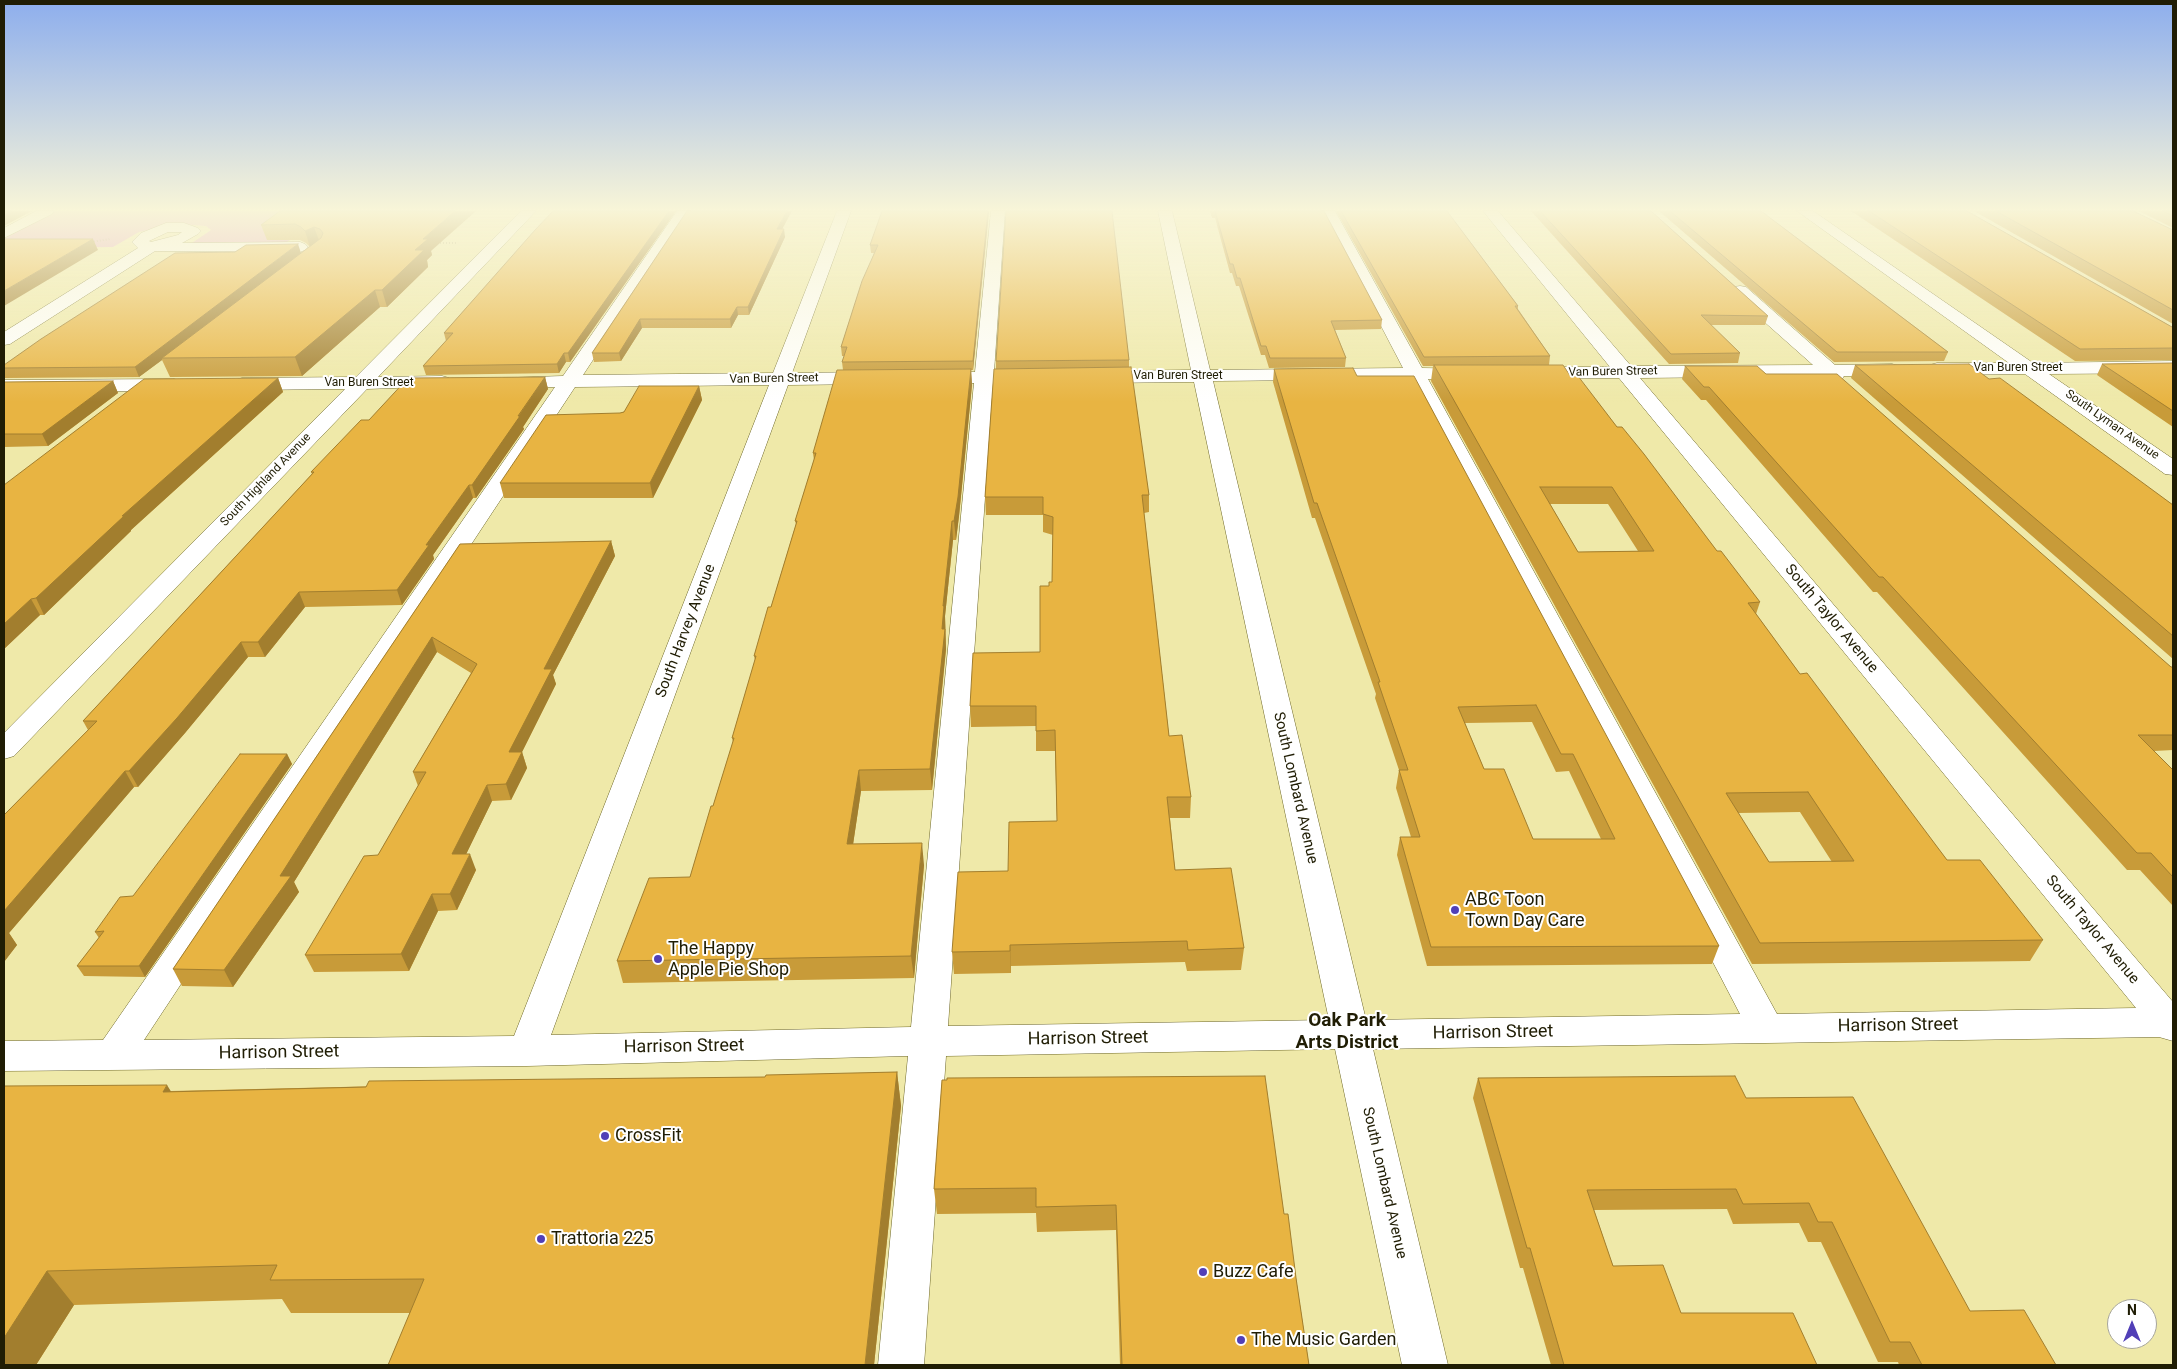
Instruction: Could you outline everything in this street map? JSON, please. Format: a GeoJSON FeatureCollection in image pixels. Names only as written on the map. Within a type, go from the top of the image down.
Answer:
{"type":"FeatureCollection","features":[{"type":"Feature","properties":{"kind":"street"},"geometry":{"type":"LineString","coordinates":[[4,340],[107,275]]}},
{"type":"Feature","properties":{"kind":"street","name":"South Highland Avenue"},"geometry":{"type":"LineString","coordinates":[[4,750],[467,275]]}},
{"type":"Feature","properties":{"kind":"street"},"geometry":{"type":"LineString","coordinates":[[114,1054],[641,275]]}},
{"type":"Feature","properties":{"kind":"street","name":"South Harvey Avenue"},"geometry":{"type":"LineString","coordinates":[[527,1051],[820,275]]}},
{"type":"Feature","properties":{"kind":"street"},"geometry":{"type":"LineString","coordinates":[[901,1365],[993,275]]}},
{"type":"Feature","properties":{"kind":"street","name":"South Lombard Avenue"},"geometry":{"type":"LineString","coordinates":[[1179,275],[1425,1365]]}},
{"type":"Feature","properties":{"kind":"street"},"geometry":{"type":"LineString","coordinates":[[1362,275],[1766,1028]]}},
{"type":"Feature","properties":{"kind":"street","name":"South Taylor Avenue"},"geometry":{"type":"LineString","coordinates":[[1543,275],[2172,1024]]}},
{"type":"Feature","properties":{"kind":"street","name":"South Lyman Avenue"},"geometry":{"type":"LineString","coordinates":[[1896,275],[2173,469]]}},
{"type":"Feature","properties":{"kind":"street"},"geometry":{"type":"LineString","coordinates":[[1722,276],[1852,390]]}},
{"type":"Feature","properties":{"kind":"street","name":"Van Buren Street"},"geometry":{"type":"LineString","coordinates":[[1514,373],[2173,367]]}},
{"type":"Feature","properties":{"kind":"street"},"geometry":{"type":"LineString","coordinates":[[118,404],[165,368]]}},
{"type":"Feature","properties":{"kind":"street","name":"Van Buren Street"},"geometry":{"type":"LineString","coordinates":[[1079,377],[1485,373]]}},
{"type":"Feature","properties":{"kind":"street"},"geometry":{"type":"LineString","coordinates":[[917,378],[1050,377]]}},
{"type":"Feature","properties":{"kind":"street","name":"Van Buren Street"},"geometry":{"type":"LineString","coordinates":[[491,382],[889,378]]}},
{"type":"Feature","properties":{"kind":"street","name":"Van Buren Street"},"geometry":{"type":"LineString","coordinates":[[221,384],[462,382]]}},
{"type":"Feature","properties":{"kind":"street"},"geometry":{"type":"LineString","coordinates":[[4,386],[192,384]]}},
{"type":"Feature","properties":{"kind":"street","name":"Harrison Street"},"geometry":{"type":"LineString","coordinates":[[4,1056],[527,1051],[928,1041],[1766,1028],[2172,1024]]}},
{"type":"Feature","properties":{"kind":"building"},"geometry":{"type":"Polygon","coordinates":[[[4,275],[32,275],[4,291],[4,275]]]}},
{"type":"Feature","properties":{"kind":"building"},"geometry":{"type":"Polygon","coordinates":[[[141,275],[257,275],[135,367],[4,368],[4,365],[141,275]]]}},
{"type":"Feature","properties":{"kind":"building"},"geometry":{"type":"Polygon","coordinates":[[[272,275],[398,275],[382,290],[375,290],[295,357],[162,358],[272,275]]]}},
{"type":"Feature","properties":{"kind":"building"},"geometry":{"type":"Polygon","coordinates":[[[495,275],[624,275],[568,353],[564,353],[557,364],[423,366],[453,333],[444,333],[495,275]]]}},
{"type":"Feature","properties":{"kind":"building"},"geometry":{"type":"Polygon","coordinates":[[[644,275],[763,275],[748,307],[737,307],[730,319],[640,319],[619,353],[592,353],[644,275]]]}},
{"type":"Feature","properties":{"kind":"building"},"geometry":{"type":"Polygon","coordinates":[[[865,275],[982,275],[973,361],[842,362],[847,347],[841,347],[865,275]]]}},
{"type":"Feature","properties":{"kind":"building"},"geometry":{"type":"Polygon","coordinates":[[[1002,275],[1119,275],[1129,360],[996,361],[1002,275]]]}},
{"type":"Feature","properties":{"kind":"building"},"geometry":{"type":"Polygon","coordinates":[[[1236,275],[1358,275],[1382,320],[1331,321],[1346,358],[1270,358],[1266,346],[1261,346],[1240,278],[1237,278],[1236,275]]]}},
{"type":"Feature","properties":{"kind":"building"},"geometry":{"type":"Polygon","coordinates":[[[1377,275],[1495,275],[1518,306],[1515,306],[1550,356],[1424,357],[1377,275]]]}},
{"type":"Feature","properties":{"kind":"building"},"geometry":{"type":"Polygon","coordinates":[[[1599,275],[1722,275],[1768,316],[1701,315],[1740,353],[1671,354],[1599,275]]]}},
{"type":"Feature","properties":{"kind":"building"},"geometry":{"type":"Polygon","coordinates":[[[1746,275],[1846,275],[1948,352],[1837,352],[1746,275]]]}},
{"type":"Feature","properties":{"kind":"building"},"geometry":{"type":"Polygon","coordinates":[[[1967,275],[2080,275],[2173,327],[2173,348],[2080,349],[1967,275]]]}},
{"type":"Feature","properties":{"kind":"building"},"geometry":{"type":"Polygon","coordinates":[[[2110,275],[2173,275],[2173,310],[2110,275]]]}},
{"type":"Feature","properties":{"kind":"building"},"geometry":{"type":"Polygon","coordinates":[[[2173,363],[2173,411],[2102,364],[2173,363]]]}},
{"type":"Feature","properties":{"kind":"building"},"geometry":{"type":"Polygon","coordinates":[[[1969,364],[1989,379],[2000,378],[2173,505],[2173,636],[1855,365],[1969,364]]]}},
{"type":"Feature","properties":{"kind":"building"},"geometry":{"type":"Polygon","coordinates":[[[1434,365],[1563,365],[1571,377],[1578,376],[1617,427],[1622,427],[1644,454],[1717,551],[1721,551],[1760,602],[1748,603],[1800,674],[1807,673],[1947,860],[1980,860],[2043,940],[1760,943],[1434,365]],[[1540,487],[1578,552],[1654,551],[1612,487],[1540,487]],[[1808,792],[1726,793],[1769,862],[1854,861],[1808,792]]]}},
{"type":"Feature","properties":{"kind":"building"},"geometry":{"type":"Polygon","coordinates":[[[1685,366],[1757,366],[1766,374],[1837,374],[2173,667],[2173,735],[2138,735],[2173,770],[2173,877],[2151,853],[2137,853],[1883,577],[1879,577],[1709,387],[1704,387],[1685,366]]]}},
{"type":"Feature","properties":{"kind":"building"},"geometry":{"type":"Polygon","coordinates":[[[1131,367],[1149,495],[1142,495],[1169,736],[1182,735],[1191,797],[1167,797],[1175,870],[1231,868],[1244,948],[1188,950],[1187,941],[1010,945],[1010,951],[952,952],[958,872],[1008,871],[1009,822],[1057,821],[1055,730],[1036,731],[1036,706],[970,706],[973,653],[1040,652],[1040,586],[1049,586],[1049,582],[1052,582],[1053,517],[1043,514],[1043,497],[985,497],[994,369],[1131,367]]]}},
{"type":"Feature","properties":{"kind":"building"},"geometry":{"type":"Polygon","coordinates":[[[1353,368],[1357,376],[1414,376],[1719,946],[1431,947],[1400,837],[1420,837],[1399,770],[1408,770],[1378,682],[1380,682],[1317,503],[1314,503],[1274,369],[1353,368]],[[1536,705],[1458,707],[1484,769],[1504,769],[1533,839],[1615,839],[1573,754],[1561,754],[1536,705]]]}},
{"type":"Feature","properties":{"kind":"building"},"geometry":{"type":"Polygon","coordinates":[[[971,369],[958,497],[954,521],[952,521],[943,606],[942,629],[945,629],[930,769],[859,770],[847,844],[922,843],[911,956],[617,961],[649,878],[690,877],[734,738],[732,738],[768,607],[771,607],[797,521],[795,521],[816,453],[813,453],[837,370],[971,369]]]}},
{"type":"Feature","properties":{"kind":"building"},"geometry":{"type":"Polygon","coordinates":[[[545,377],[472,485],[469,485],[426,545],[429,545],[397,590],[299,592],[258,642],[241,642],[177,718],[129,771],[125,771],[4,911],[4,815],[97,721],[83,721],[361,420],[369,420],[408,378],[545,377]]]}},
{"type":"Feature","properties":{"kind":"building"},"geometry":{"type":"Polygon","coordinates":[[[278,378],[122,516],[124,516],[36,598],[31,599],[4,624],[4,485],[144,379],[278,378]]]}},
{"type":"Feature","properties":{"kind":"building"},"geometry":{"type":"Polygon","coordinates":[[[113,381],[42,434],[4,434],[4,382],[113,381]]]}},
{"type":"Feature","properties":{"kind":"building"},"geometry":{"type":"Polygon","coordinates":[[[639,386],[699,386],[650,483],[500,483],[546,415],[624,412],[639,386]]]}},
{"type":"Feature","properties":{"kind":"building"},"geometry":{"type":"Polygon","coordinates":[[[611,541],[544,669],[552,669],[509,752],[522,752],[506,784],[487,785],[452,854],[470,854],[450,894],[432,894],[401,954],[305,955],[364,856],[378,855],[426,772],[413,772],[477,664],[432,637],[280,876],[291,876],[224,970],[173,969],[460,544],[611,541]]]}},
{"type":"Feature","properties":{"kind":"building"},"geometry":{"type":"Polygon","coordinates":[[[240,754],[287,754],[139,966],[77,966],[104,931],[95,932],[120,897],[133,896],[240,754]]]}},
{"type":"Feature","properties":{"kind":"building"},"geometry":{"type":"Polygon","coordinates":[[[897,1072],[865,1365],[388,1365],[424,1279],[270,1280],[277,1265],[47,1271],[4,1338],[4,1086],[167,1085],[163,1092],[366,1087],[369,1081],[765,1077],[766,1075],[897,1072]]]}},
{"type":"Feature","properties":{"kind":"building"},"geometry":{"type":"Polygon","coordinates":[[[1265,1076],[1284,1214],[1288,1214],[1309,1365],[1122,1365],[1116,1205],[1036,1207],[1036,1188],[934,1189],[942,1080],[947,1080],[947,1078],[1265,1076]]]}},
{"type":"Feature","properties":{"kind":"building"},"geometry":{"type":"Polygon","coordinates":[[[1735,1076],[1746,1098],[1853,1097],[1970,1311],[2024,1310],[2056,1365],[1922,1365],[1910,1342],[1890,1342],[1832,1222],[1818,1222],[1809,1203],[1743,1204],[1736,1189],[1587,1190],[1613,1266],[1663,1265],[1681,1313],[1793,1313],[1817,1365],[1564,1365],[1530,1248],[1527,1248],[1478,1078],[1735,1076]]]}},
{"type":"Feature","properties":{"kind":"place","name":"ABC Toon Town Day Care"},"geometry":{"type":"Point","coordinates":[1455,910]}},
{"type":"Feature","properties":{"kind":"place","name":"The Happy Apple Pie Shop"},"geometry":{"type":"Point","coordinates":[658,959]}},
{"type":"Feature","properties":{"kind":"place","name":"CrossFit"},"geometry":{"type":"Point","coordinates":[605,1136]}},
{"type":"Feature","properties":{"kind":"place","name":"Trattoria 225"},"geometry":{"type":"Point","coordinates":[541,1239]}},
{"type":"Feature","properties":{"kind":"place","name":"Buzz Cafe"},"geometry":{"type":"Point","coordinates":[1203,1272]}},
{"type":"Feature","properties":{"kind":"place","name":"The Music Garden"},"geometry":{"type":"Point","coordinates":[1241,1340]}},
{"type":"Feature","properties":{"kind":"district","name":"Oak Park Arts District"},"geometry":{"type":"Point","coordinates":[1347,1032]}}]}
